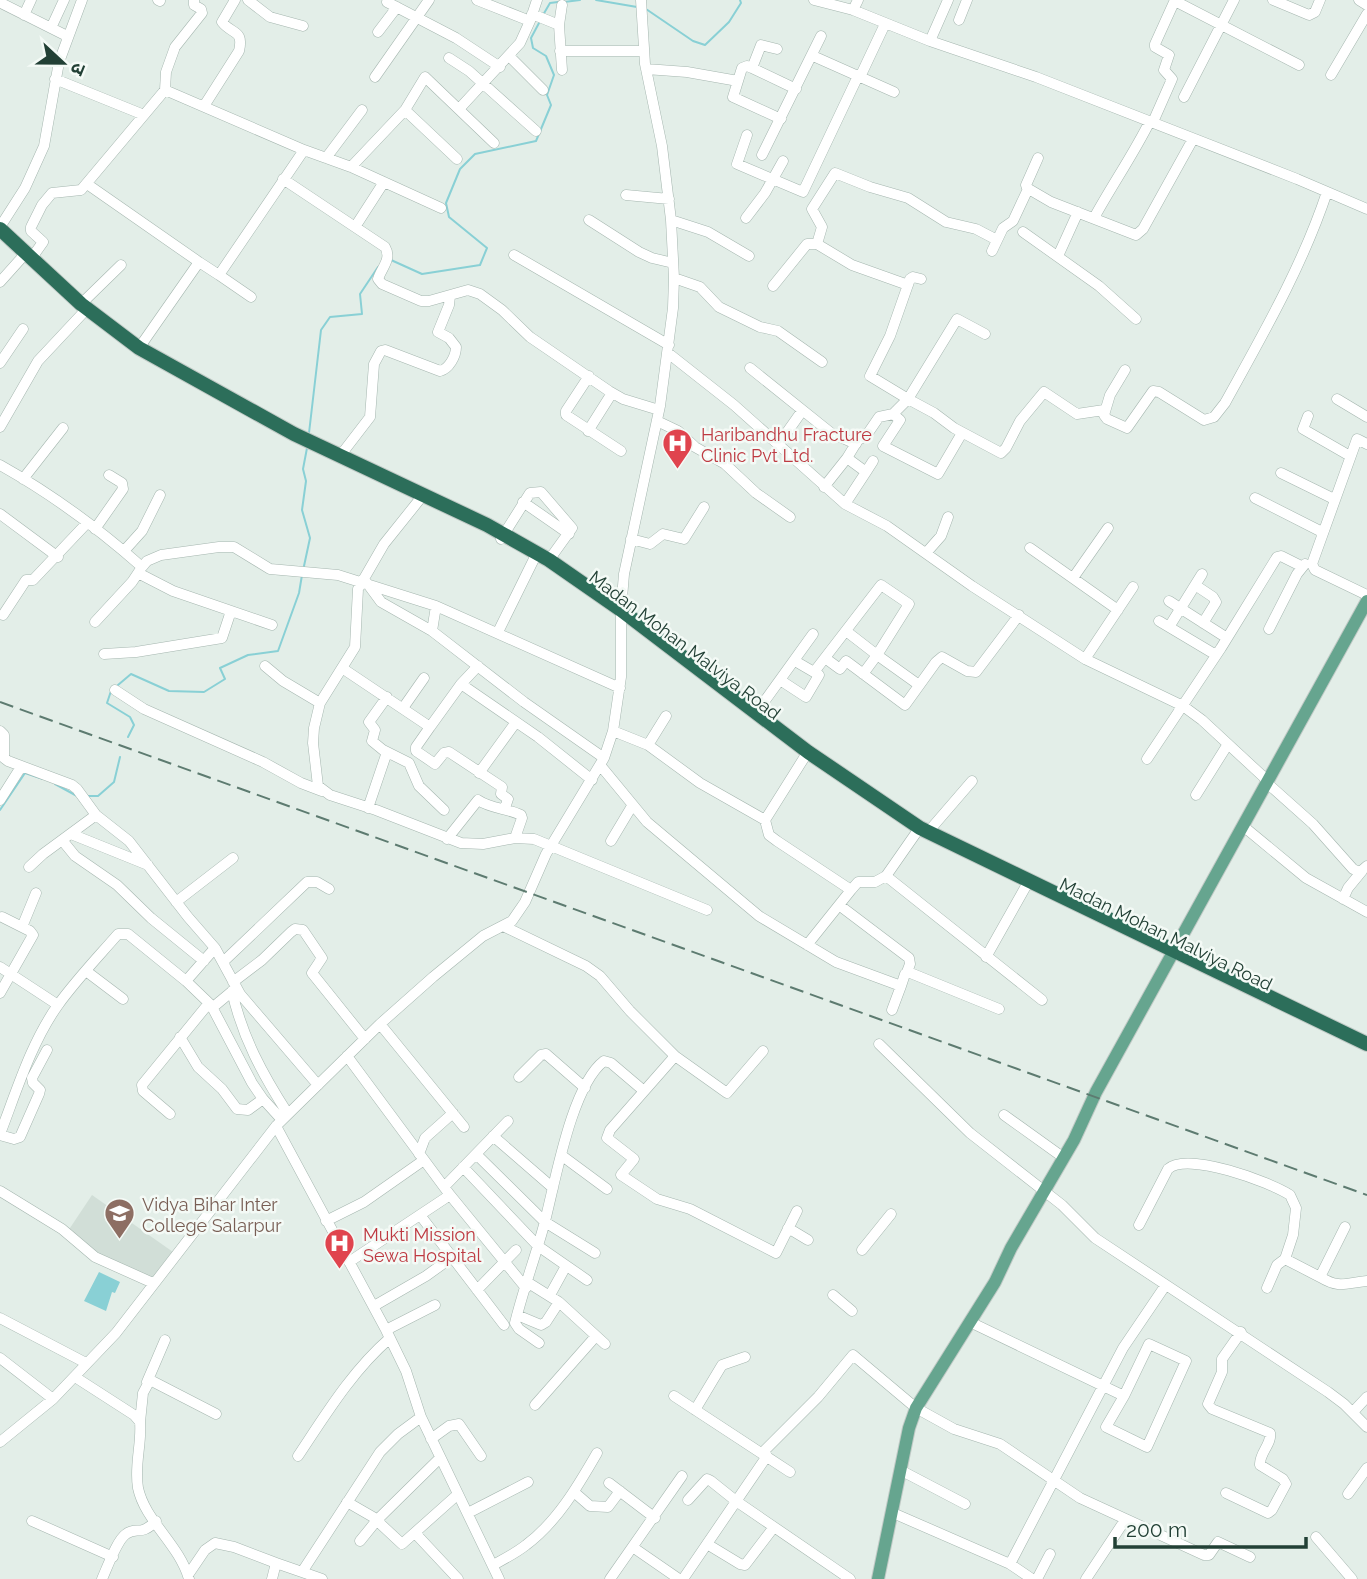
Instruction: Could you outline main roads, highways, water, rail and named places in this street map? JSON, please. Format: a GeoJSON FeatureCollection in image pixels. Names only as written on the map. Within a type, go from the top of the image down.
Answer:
{"type":"FeatureCollection","features":[{"type":"Feature","properties":{"kind":"highway","name":"Madan Mohan Malviya Road"},"geometry":{"type":"LineString","coordinates":[[0,228],[26,257],[81,309],[131,351],[294,436],[502,537]]}},
{"type":"Feature","properties":{"kind":"highway","name":"Madan Mohan Malviya Road"},"geometry":{"type":"LineString","coordinates":[[0,238],[26,257]]}},
{"type":"Feature","properties":{"kind":"highway","name":"Madan Mohan Malviya Road"},"geometry":{"type":"LineString","coordinates":[[81,309],[139,348],[294,436]]}},
{"type":"Feature","properties":{"kind":"highway","name":"Madan Mohan Malviya Road"},"geometry":{"type":"LineString","coordinates":[[314,446],[425,494],[541,560],[621,614],[804,758],[973,863],[1172,955],[1367,1054]]}},
{"type":"Feature","properties":{"kind":"highway"},"geometry":{"type":"LineString","coordinates":[[621,614],[922,832],[1172,955],[1367,1044]]}},
{"type":"Feature","properties":{"kind":"main road"},"geometry":{"type":"LineString","coordinates":[[878,1579],[909,1428],[916,1408],[970,1322],[1045,1192],[1096,1092],[1367,601]]}},
{"type":"Feature","properties":{"kind":"water"},"geometry":{"type":"Polygon","coordinates":[[[99,1272],[120,1282],[115,1293],[112,1292],[106,1311],[84,1301],[99,1272]]]}},
{"type":"Feature","properties":{"kind":"waterway"},"geometry":{"type":"LineString","coordinates":[[564,2],[580,0]]}},
{"type":"Feature","properties":{"kind":"waterway"},"geometry":{"type":"LineString","coordinates":[[596,0],[637,7]]}},
{"type":"Feature","properties":{"kind":"waterway"},"geometry":{"type":"LineString","coordinates":[[646,9],[693,41],[705,45],[729,22],[741,3],[740,0]]}},
{"type":"Feature","properties":{"kind":"waterway"},"geometry":{"type":"LineString","coordinates":[[543,15],[550,3],[558,2]]}},
{"type":"Feature","properties":{"kind":"waterway"},"geometry":{"type":"LineString","coordinates":[[391,260],[422,274],[480,265],[487,248],[449,217],[446,203],[460,169],[475,154],[536,141],[551,105],[547,95],[554,75],[546,56],[533,48],[531,38],[539,23]]}},
{"type":"Feature","properties":{"kind":"waterway"},"geometry":{"type":"LineString","coordinates":[[309,433],[321,330],[330,317],[362,314],[360,294],[378,267]]}},
{"type":"Feature","properties":{"kind":"waterway"},"geometry":{"type":"LineString","coordinates":[[304,566],[310,538],[302,510],[306,481],[303,469],[307,448]]}},
{"type":"Feature","properties":{"kind":"waterway"},"geometry":{"type":"LineString","coordinates":[[118,685],[131,674],[169,691],[204,692],[225,679],[220,668],[248,655],[278,651],[299,593],[302,575]]}},
{"type":"Feature","properties":{"kind":"waterway"},"geometry":{"type":"LineString","coordinates":[[111,691],[107,703],[130,717],[134,725],[128,737]]}},
{"type":"Feature","properties":{"kind":"waterway"},"geometry":{"type":"LineString","coordinates":[[87,796],[98,796],[114,782],[120,757]]}},
{"type":"Feature","properties":{"kind":"waterway"},"geometry":{"type":"LineString","coordinates":[[0,810],[25,773],[43,779]]}},
{"type":"Feature","properties":{"kind":"waterway"},"geometry":{"type":"LineString","coordinates":[[55,784],[77,796]]}},
{"type":"Feature","properties":{"kind":"railway"},"geometry":{"type":"LineString","coordinates":[[0,702],[1367,1195]]}},
{"type":"Feature","properties":{"kind":"place","name":"Haribandhu Fracture Clinic Pvt Ltd."},"geometry":{"type":"Point","coordinates":[678,471]}},
{"type":"Feature","properties":{"kind":"place","name":"Vidya Bihar Inter College Salarpur"},"geometry":{"type":"Point","coordinates":[119,1241]}},
{"type":"Feature","properties":{"kind":"place","name":"Mukti Mission Sewa Hospital"},"geometry":{"type":"Point","coordinates":[340,1271]}}]}
